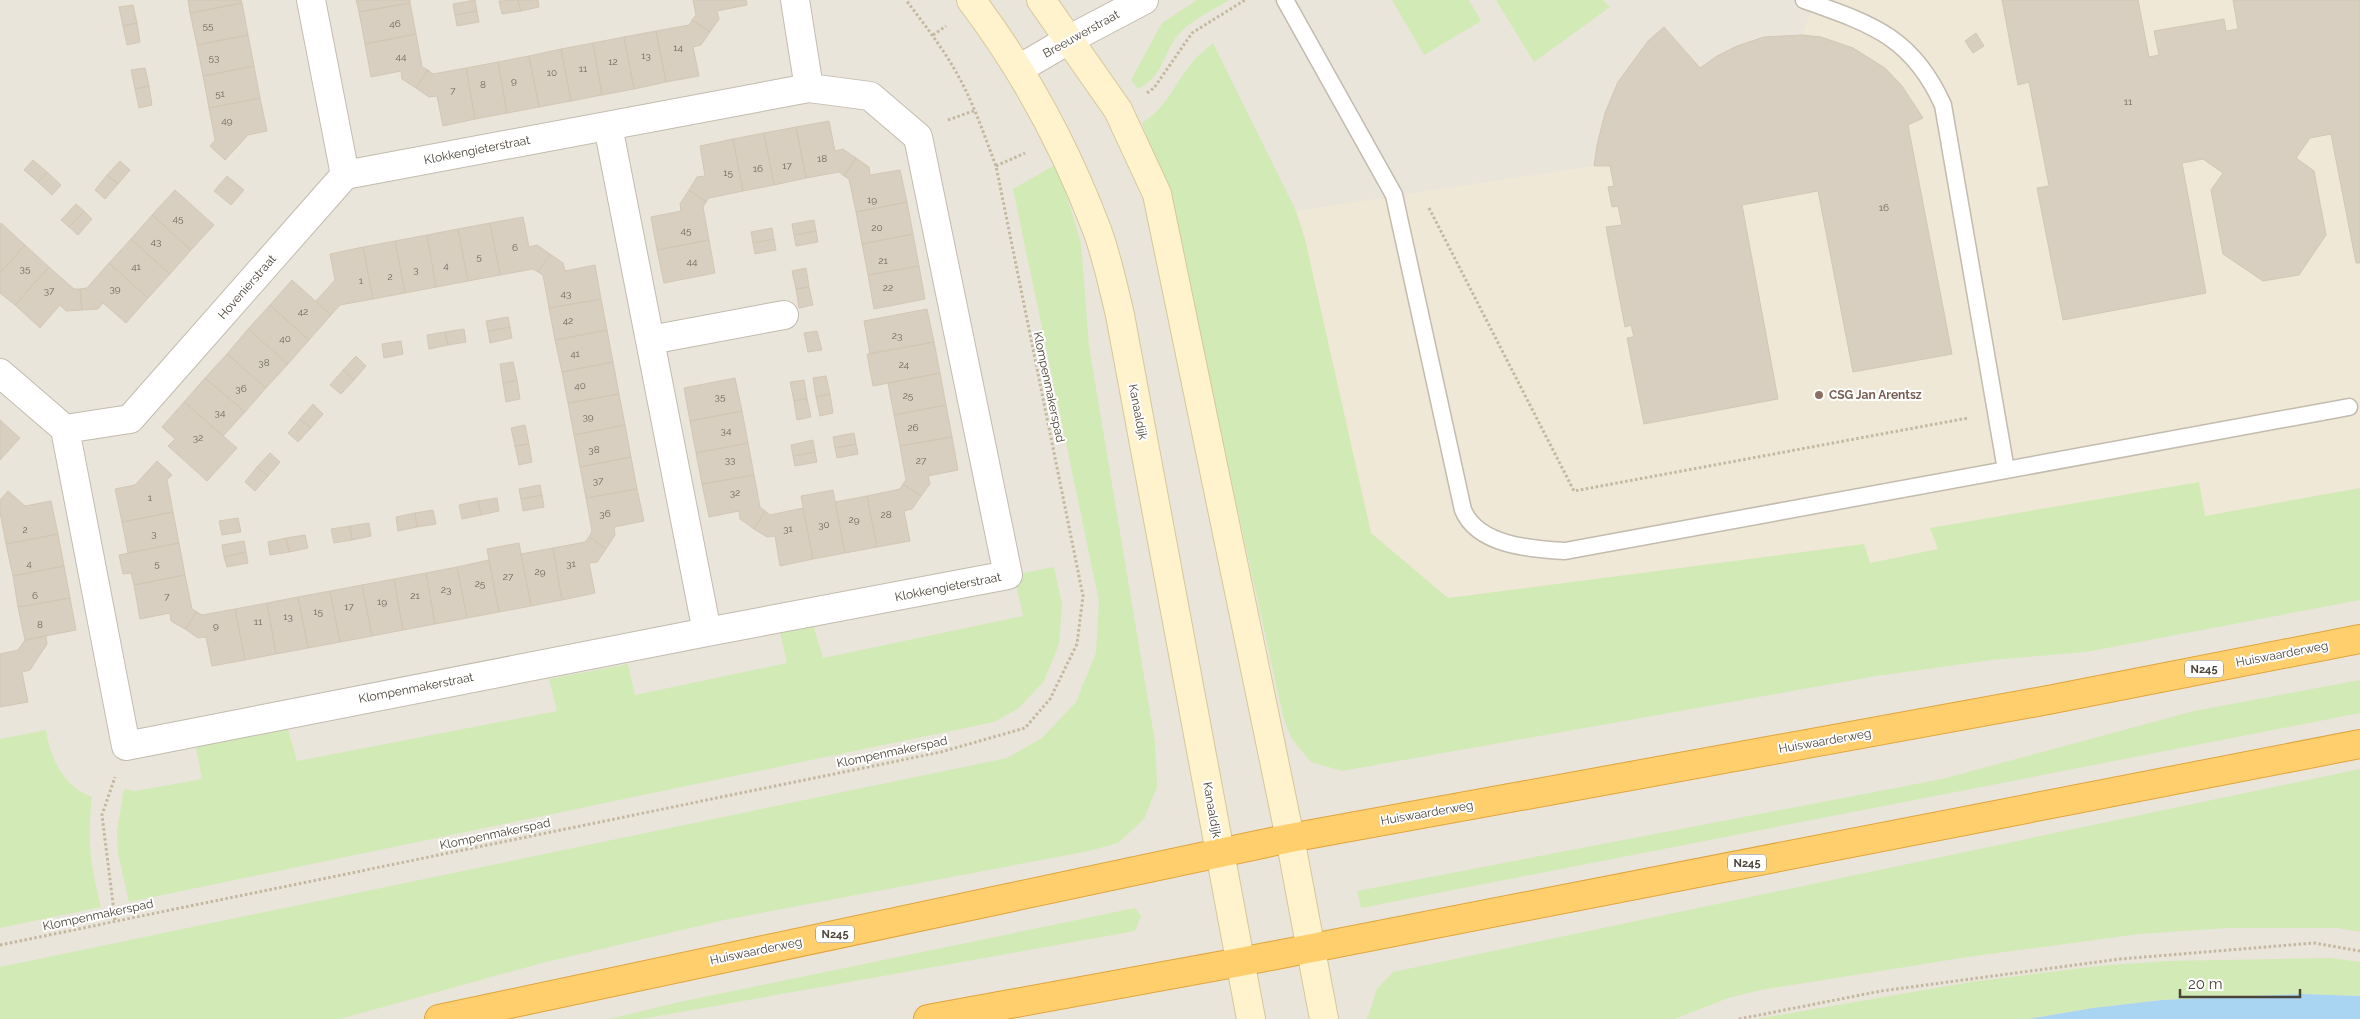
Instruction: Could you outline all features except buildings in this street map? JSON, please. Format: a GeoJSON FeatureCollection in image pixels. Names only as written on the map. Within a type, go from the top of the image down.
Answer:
{"type":"FeatureCollection","features":[{"type":"Feature","properties":{"kind":"highway","name":"Huiswaarderweg"},"geometry":{"type":"LineString","coordinates":[[439,1019],[1290,838],[2048,700],[2360,639]]}},
{"type":"Feature","properties":{"kind":"highway","name":"N245"},"geometry":{"type":"LineString","coordinates":[[928,1019],[1240,962],[2360,744]]}},
{"type":"Feature","properties":{"kind":"street"},"geometry":{"type":"LineString","coordinates":[[311,0],[345,175]]}},
{"type":"Feature","properties":{"kind":"street"},"geometry":{"type":"LineString","coordinates":[[794,0],[809,88]]}},
{"type":"Feature","properties":{"kind":"street","name":"Kanaaldijk"},"geometry":{"type":"LineString","coordinates":[[971,0],[999,36],[1057,138],[1097,230],[1106,260],[1122,324],[1220,853]]}},
{"type":"Feature","properties":{"kind":"street"},"geometry":{"type":"LineString","coordinates":[[1041,0],[1118,110],[1157,194],[1290,838],[1324,1019]]}},
{"type":"Feature","properties":{"kind":"street","name":"Breeuwerstraat"},"geometry":{"type":"LineString","coordinates":[[1018,69],[1144,0]]}},
{"type":"Feature","properties":{"kind":"street","name":"Klokkengieterstraat"},"geometry":{"type":"LineString","coordinates":[[345,175],[809,88],[870,96],[918,137],[1008,575],[707,632]]}},
{"type":"Feature","properties":{"kind":"street"},"geometry":{"type":"LineString","coordinates":[[608,126],[707,632]]}},
{"type":"Feature","properties":{"kind":"street","name":"Hovenierstraat"},"geometry":{"type":"LineString","coordinates":[[65,429],[130,419],[345,175]]}},
{"type":"Feature","properties":{"kind":"street"},"geometry":{"type":"LineString","coordinates":[[650,340],[784,315]]}},
{"type":"Feature","properties":{"kind":"street"},"geometry":{"type":"LineString","coordinates":[[0,373],[65,429],[126,746]]}},
{"type":"Feature","properties":{"kind":"street","name":"Klompenmakerstraat"},"geometry":{"type":"LineString","coordinates":[[126,746],[707,632]]}},
{"type":"Feature","properties":{"kind":"street"},"geometry":{"type":"LineString","coordinates":[[1220,853],[1250,1019]]}},
{"type":"Feature","properties":{"kind":"lane"},"geometry":{"type":"LineString","coordinates":[[1285,0],[1394,195],[1463,510],[1467,520],[1478,529],[1520,546],[1565,551],[2349,407]]}},
{"type":"Feature","properties":{"kind":"lane"},"geometry":{"type":"LineString","coordinates":[[1809,2],[1883,31],[1916,60],[1932,81],[1943,105],[2006,470]]}},
{"type":"Feature","properties":{"kind":"path","name":"Klompenmakerspad"},"geometry":{"type":"LineString","coordinates":[[0,945],[941,752],[1025,728],[1050,699],[1077,644],[1083,596],[996,166],[976,110],[964,85],[933,35],[906,0]]}},
{"type":"Feature","properties":{"kind":"path"},"geometry":{"type":"LineString","coordinates":[[1426,202],[1574,492],[1996,413]]}},
{"type":"Feature","properties":{"kind":"path"},"geometry":{"type":"LineString","coordinates":[[115,920],[102,815],[126,746]]}},
{"type":"Feature","properties":{"kind":"path"},"geometry":{"type":"LineString","coordinates":[[1739,1019],[1880,991],[2120,959],[2314,943],[2360,951]]}},
{"type":"Feature","properties":{"kind":"shaded area"},"geometry":{"type":"Polygon","coordinates":[[[0,0],[2360,0],[2360,1019],[0,1019],[0,0]]]}},
{"type":"Feature","properties":{"kind":"shaded area","name":"CSG Jan Arentsz"},"geometry":{"type":"Polygon","coordinates":[[[1816,0],[2360,0],[2360,549],[1338,607],[1242,231],[1296,211],[1594,166],[1605,113],[1618,82],[1648,41],[1664,27],[1700,68],[1717,56],[1737,46],[1764,37],[1802,35],[1816,0]]]}},
{"type":"Feature","properties":{"kind":"green space"},"geometry":{"type":"Polygon","coordinates":[[[1197,0],[1229,0],[1182,31],[1172,43],[1162,65],[1153,78],[1138,89],[1131,80],[1162,23],[1197,0]]]}},
{"type":"Feature","properties":{"kind":"green space"},"geometry":{"type":"Polygon","coordinates":[[[1392,0],[1469,0],[1481,21],[1424,55],[1392,0]]]}},
{"type":"Feature","properties":{"kind":"green space"},"geometry":{"type":"Polygon","coordinates":[[[1496,0],[1603,0],[1610,7],[1534,62],[1496,0]]]}},
{"type":"Feature","properties":{"kind":"green space"},"geometry":{"type":"Polygon","coordinates":[[[1213,43],[1296,211],[1305,239],[1371,533],[1448,598],[1864,544],[1870,563],[1938,549],[1930,528],[2199,482],[2205,516],[2360,488],[2360,600],[2086,652],[1991,660],[1877,676],[1342,771],[1311,762],[1291,738],[1283,716],[1175,223],[1142,123],[1157,111],[1169,97],[1192,62],[1213,43]]]}},
{"type":"Feature","properties":{"kind":"green space"},"geometry":{"type":"Polygon","coordinates":[[[1057,164],[1081,243],[1089,346],[1155,742],[1157,787],[1144,819],[1118,843],[1089,851],[724,920],[542,963],[340,1019],[0,1019],[0,967],[1007,758],[1042,738],[1076,702],[1096,653],[1099,601],[1013,189],[1057,164]]]}},
{"type":"Feature","properties":{"kind":"green space"},"geometry":{"type":"Polygon","coordinates":[[[1054,567],[1062,604],[1059,644],[1044,681],[1019,708],[994,722],[129,902],[118,854],[117,831],[124,789],[136,791],[202,779],[196,747],[288,729],[297,761],[557,711],[549,679],[628,664],[635,695],[787,663],[780,632],[813,624],[823,658],[1023,616],[1014,575],[1054,567]]]}},
{"type":"Feature","properties":{"kind":"green space"},"geometry":{"type":"Polygon","coordinates":[[[2360,680],[2360,713],[1361,908],[1357,891],[1942,779],[2194,711],[2360,680]]]}},
{"type":"Feature","properties":{"kind":"green space"},"geometry":{"type":"Polygon","coordinates":[[[46,730],[51,751],[60,770],[73,786],[92,797],[90,852],[101,907],[0,928],[0,739],[46,730]]]}},
{"type":"Feature","properties":{"kind":"green space"},"geometry":{"type":"Polygon","coordinates":[[[2360,769],[2360,932],[2338,928],[2228,928],[2139,934],[1968,957],[1761,990],[1728,998],[1675,1019],[1367,1019],[1377,989],[1393,972],[2360,769]]]}},
{"type":"Feature","properties":{"kind":"green space"},"geometry":{"type":"Polygon","coordinates":[[[1135,908],[1141,916],[1135,931],[642,1019],[609,1019],[684,1001],[1135,908]]]}},
{"type":"Feature","properties":{"kind":"green space"},"geometry":{"type":"Polygon","coordinates":[[[2330,958],[2360,962],[2360,996],[2302,994],[2162,1000],[2093,1008],[2028,1019],[1756,1019],[1971,982],[2098,966],[2167,961],[2330,958]]]}},
{"type":"Feature","properties":{"kind":"water"},"geometry":{"type":"Polygon","coordinates":[[[2302,994],[2360,996],[2360,1019],[2028,1019],[2093,1008],[2162,1000],[2302,994]]]}},
{"type":"Feature","properties":{"kind":"place","name":"CSG Jan Arentsz"},"geometry":{"type":"Point","coordinates":[1819,395]}}]}
